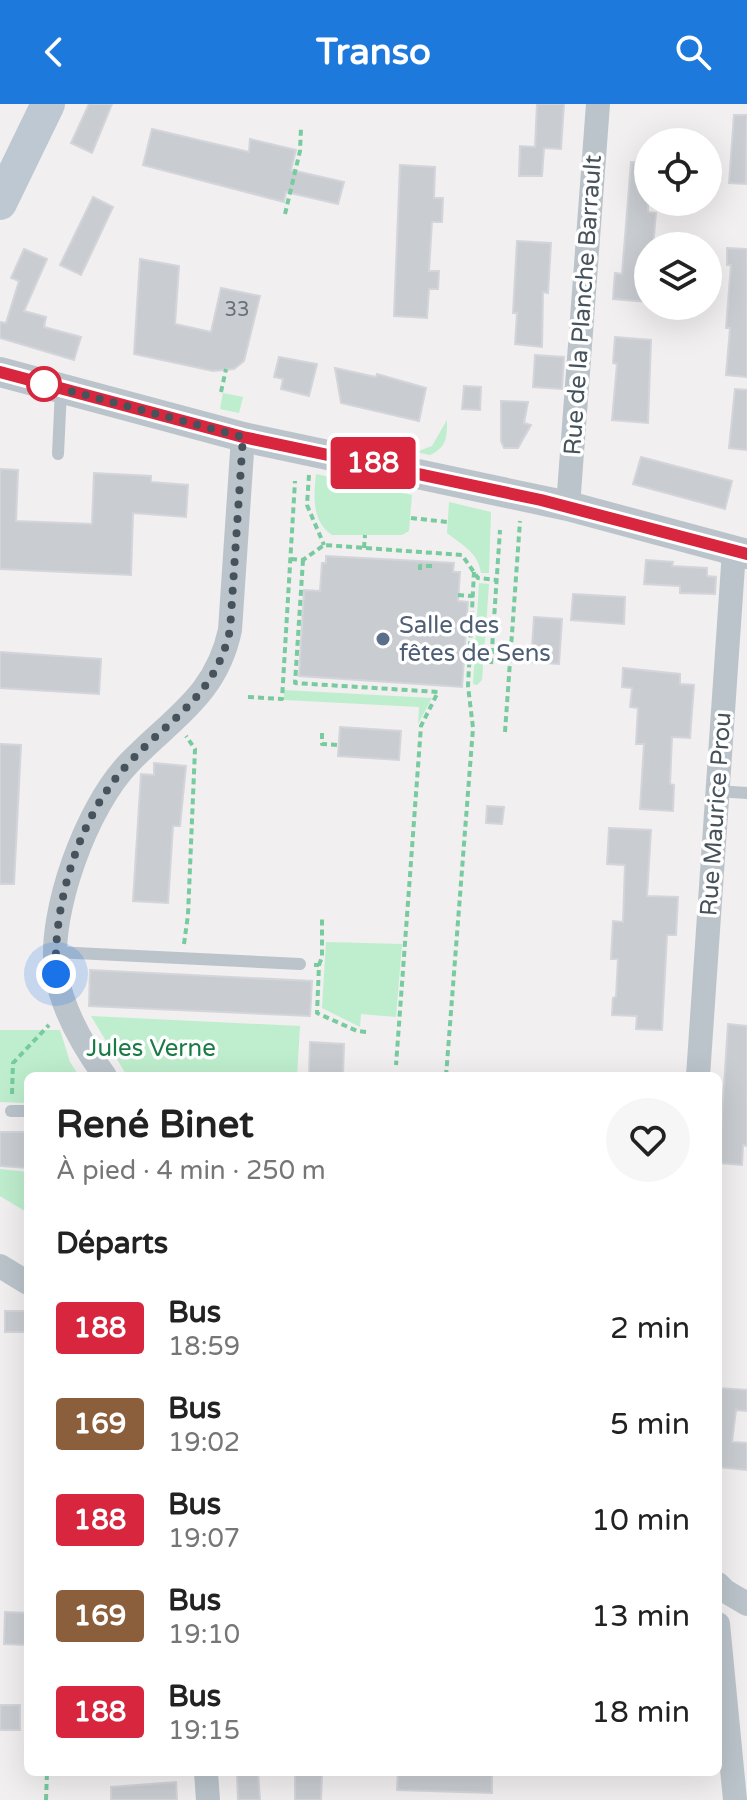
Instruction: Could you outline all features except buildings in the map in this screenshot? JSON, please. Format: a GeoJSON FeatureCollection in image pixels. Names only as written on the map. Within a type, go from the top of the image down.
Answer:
{"type":"FeatureCollection","features":[{"type":"Feature","properties":{"kind":"main road"},"geometry":{"type":"LineString","coordinates":[[3,186],[48,104]]}},
{"type":"Feature","properties":{"kind":"street","name":"Rue de la Planche Barrault"},"geometry":{"type":"LineString","coordinates":[[568,506],[598,104]]}},
{"type":"Feature","properties":{"kind":"street"},"geometry":{"type":"LineString","coordinates":[[0,372],[243,437],[568,506],[741,552]]}},
{"type":"Feature","properties":{"kind":"street"},"geometry":{"type":"LineString","coordinates":[[102,1072],[76,1032],[56,974],[55,952],[62,906],[73,862],[93,813],[126,765],[208,685],[224,655],[230,630],[243,437]]}},
{"type":"Feature","properties":{"kind":"street","name":"Rue Maurice Prou"},"geometry":{"type":"LineString","coordinates":[[698,1072],[717,791],[741,552]]}},
{"type":"Feature","properties":{"kind":"street"},"geometry":{"type":"LineString","coordinates":[[0,1266],[24,1281]]}},
{"type":"Feature","properties":{"kind":"street"},"geometry":{"type":"LineString","coordinates":[[722,1587],[747,1604]]}},
{"type":"Feature","properties":{"kind":"street"},"geometry":{"type":"LineString","coordinates":[[722,1665],[735,1800]]}},
{"type":"Feature","properties":{"kind":"street"},"geometry":{"type":"LineString","coordinates":[[206,1776],[208,1800]]}},
{"type":"Feature","properties":{"kind":"lane"},"geometry":{"type":"LineString","coordinates":[[58,454],[61,389]]}},
{"type":"Feature","properties":{"kind":"lane"},"geometry":{"type":"LineString","coordinates":[[717,791],[747,793]]}},
{"type":"Feature","properties":{"kind":"lane"},"geometry":{"type":"LineString","coordinates":[[55,952],[300,964]]}},
{"type":"Feature","properties":{"kind":"lane"},"geometry":{"type":"LineString","coordinates":[[11,1111],[24,1111]]}},
{"type":"Feature","properties":{"kind":"path"},"geometry":{"type":"LineString","coordinates":[[285,214],[300,151],[301,128]]}},
{"type":"Feature","properties":{"kind":"path"},"geometry":{"type":"LineString","coordinates":[[221,392],[226,369]]}},
{"type":"Feature","properties":{"kind":"path"},"geometry":{"type":"LineString","coordinates":[[310,472],[307,505],[324,545]]}},
{"type":"Feature","properties":{"kind":"path"},"geometry":{"type":"LineString","coordinates":[[248,697],[282,699],[295,481]]}},
{"type":"Feature","properties":{"kind":"path"},"geometry":{"type":"LineString","coordinates":[[505,732],[521,515]]}},
{"type":"Feature","properties":{"kind":"path"},"geometry":{"type":"LineString","coordinates":[[411,518],[447,522]]}},
{"type":"Feature","properties":{"kind":"path"},"geometry":{"type":"LineString","coordinates":[[491,664],[500,530]]}},
{"type":"Feature","properties":{"kind":"path"},"geometry":{"type":"LineString","coordinates":[[364,548],[365,535]]}},
{"type":"Feature","properties":{"kind":"path"},"geometry":{"type":"LineString","coordinates":[[291,559],[303,560],[324,545],[462,555]]}},
{"type":"Feature","properties":{"kind":"path"},"geometry":{"type":"LineString","coordinates":[[462,555],[467,548]]}},
{"type":"Feature","properties":{"kind":"path"},"geometry":{"type":"LineString","coordinates":[[462,555],[478,578],[497,580]]}},
{"type":"Feature","properties":{"kind":"path"},"geometry":{"type":"LineString","coordinates":[[303,560],[295,683],[438,692],[421,726],[396,1065]]}},
{"type":"Feature","properties":{"kind":"path"},"geometry":{"type":"LineString","coordinates":[[420,570],[420,566],[434,566]]}},
{"type":"Feature","properties":{"kind":"path"},"geometry":{"type":"LineString","coordinates":[[446,1072],[473,728],[468,686],[474,572]]}},
{"type":"Feature","properties":{"kind":"path"},"geometry":{"type":"LineString","coordinates":[[458,595],[473,596]]}},
{"type":"Feature","properties":{"kind":"path"},"geometry":{"type":"LineString","coordinates":[[175,719],[195,749],[188,915],[182,958]]}},
{"type":"Feature","properties":{"kind":"path"},"geometry":{"type":"LineString","coordinates":[[322,733],[322,744],[337,745]]}},
{"type":"Feature","properties":{"kind":"path"},"geometry":{"type":"LineString","coordinates":[[322,917],[317,1013],[357,1031],[367,1032]]}},
{"type":"Feature","properties":{"kind":"path"},"geometry":{"type":"LineString","coordinates":[[300,964],[319,965]]}},
{"type":"Feature","properties":{"kind":"path"},"geometry":{"type":"LineString","coordinates":[[11,1111],[13,1063],[66,1005]]}},
{"type":"Feature","properties":{"kind":"path"},"geometry":{"type":"LineString","coordinates":[[46,1800],[47,1776]]}},
{"type":"Feature","properties":{"kind":"green space"},"geometry":{"type":"Polygon","coordinates":[[[223,393],[243,397],[239,413],[220,409],[223,393]]]}},
{"type":"Feature","properties":{"kind":"green space"},"geometry":{"type":"Polygon","coordinates":[[[447,420],[446,436],[440,449],[430,455],[416,452],[432,446],[447,420]]]}},
{"type":"Feature","properties":{"kind":"green space"},"geometry":{"type":"Polygon","coordinates":[[[316,474],[412,495],[409,531],[402,535],[332,535],[317,515],[316,474]]]}},
{"type":"Feature","properties":{"kind":"green space"},"geometry":{"type":"Polygon","coordinates":[[[449,502],[491,512],[489,573],[481,573],[473,555],[447,533],[449,502]]]}},
{"type":"Feature","properties":{"kind":"green space"},"geometry":{"type":"Polygon","coordinates":[[[479,583],[489,584],[482,680],[477,685],[473,684],[479,583]]]}},
{"type":"Feature","properties":{"kind":"green space"},"geometry":{"type":"Polygon","coordinates":[[[284,690],[432,698],[418,724],[419,707],[284,700],[284,690]]]}},
{"type":"Feature","properties":{"kind":"green space"},"geometry":{"type":"Polygon","coordinates":[[[326,942],[402,944],[396,1017],[361,1014],[360,1027],[322,1008],[326,942]]]}},
{"type":"Feature","properties":{"kind":"green space","name":"Jules Verne"},"geometry":{"type":"Polygon","coordinates":[[[91,1016],[300,1026],[297,1072],[125,1072],[91,1016]]]}},
{"type":"Feature","properties":{"kind":"green space","name":"Jules Verne"},"geometry":{"type":"Polygon","coordinates":[[[0,1030],[60,1030],[76,1072],[24,1072],[24,1103],[0,1102],[0,1030]]]}},
{"type":"Feature","properties":{"kind":"green space"},"geometry":{"type":"Polygon","coordinates":[[[0,1169],[24,1172],[24,1211],[0,1196],[0,1169]]]}},
{"type":"Feature","properties":{"kind":"bus line","name":"188"},"geometry":{"type":"LineString","coordinates":[[0,372],[243,437],[568,506],[747,554]]}},
{"type":"Feature","properties":{"kind":"place","name":"Salle des fêtes de Sens"},"geometry":{"type":"Point","coordinates":[383,639]}},
{"type":"Feature","properties":{"kind":"route"},"geometry":{"type":"LineString","coordinates":[[44,384],[243,437],[230,630],[224,655],[208,685],[194,702],[126,765],[93,813],[73,862],[62,906],[55,952],[56,974]]}}]}
